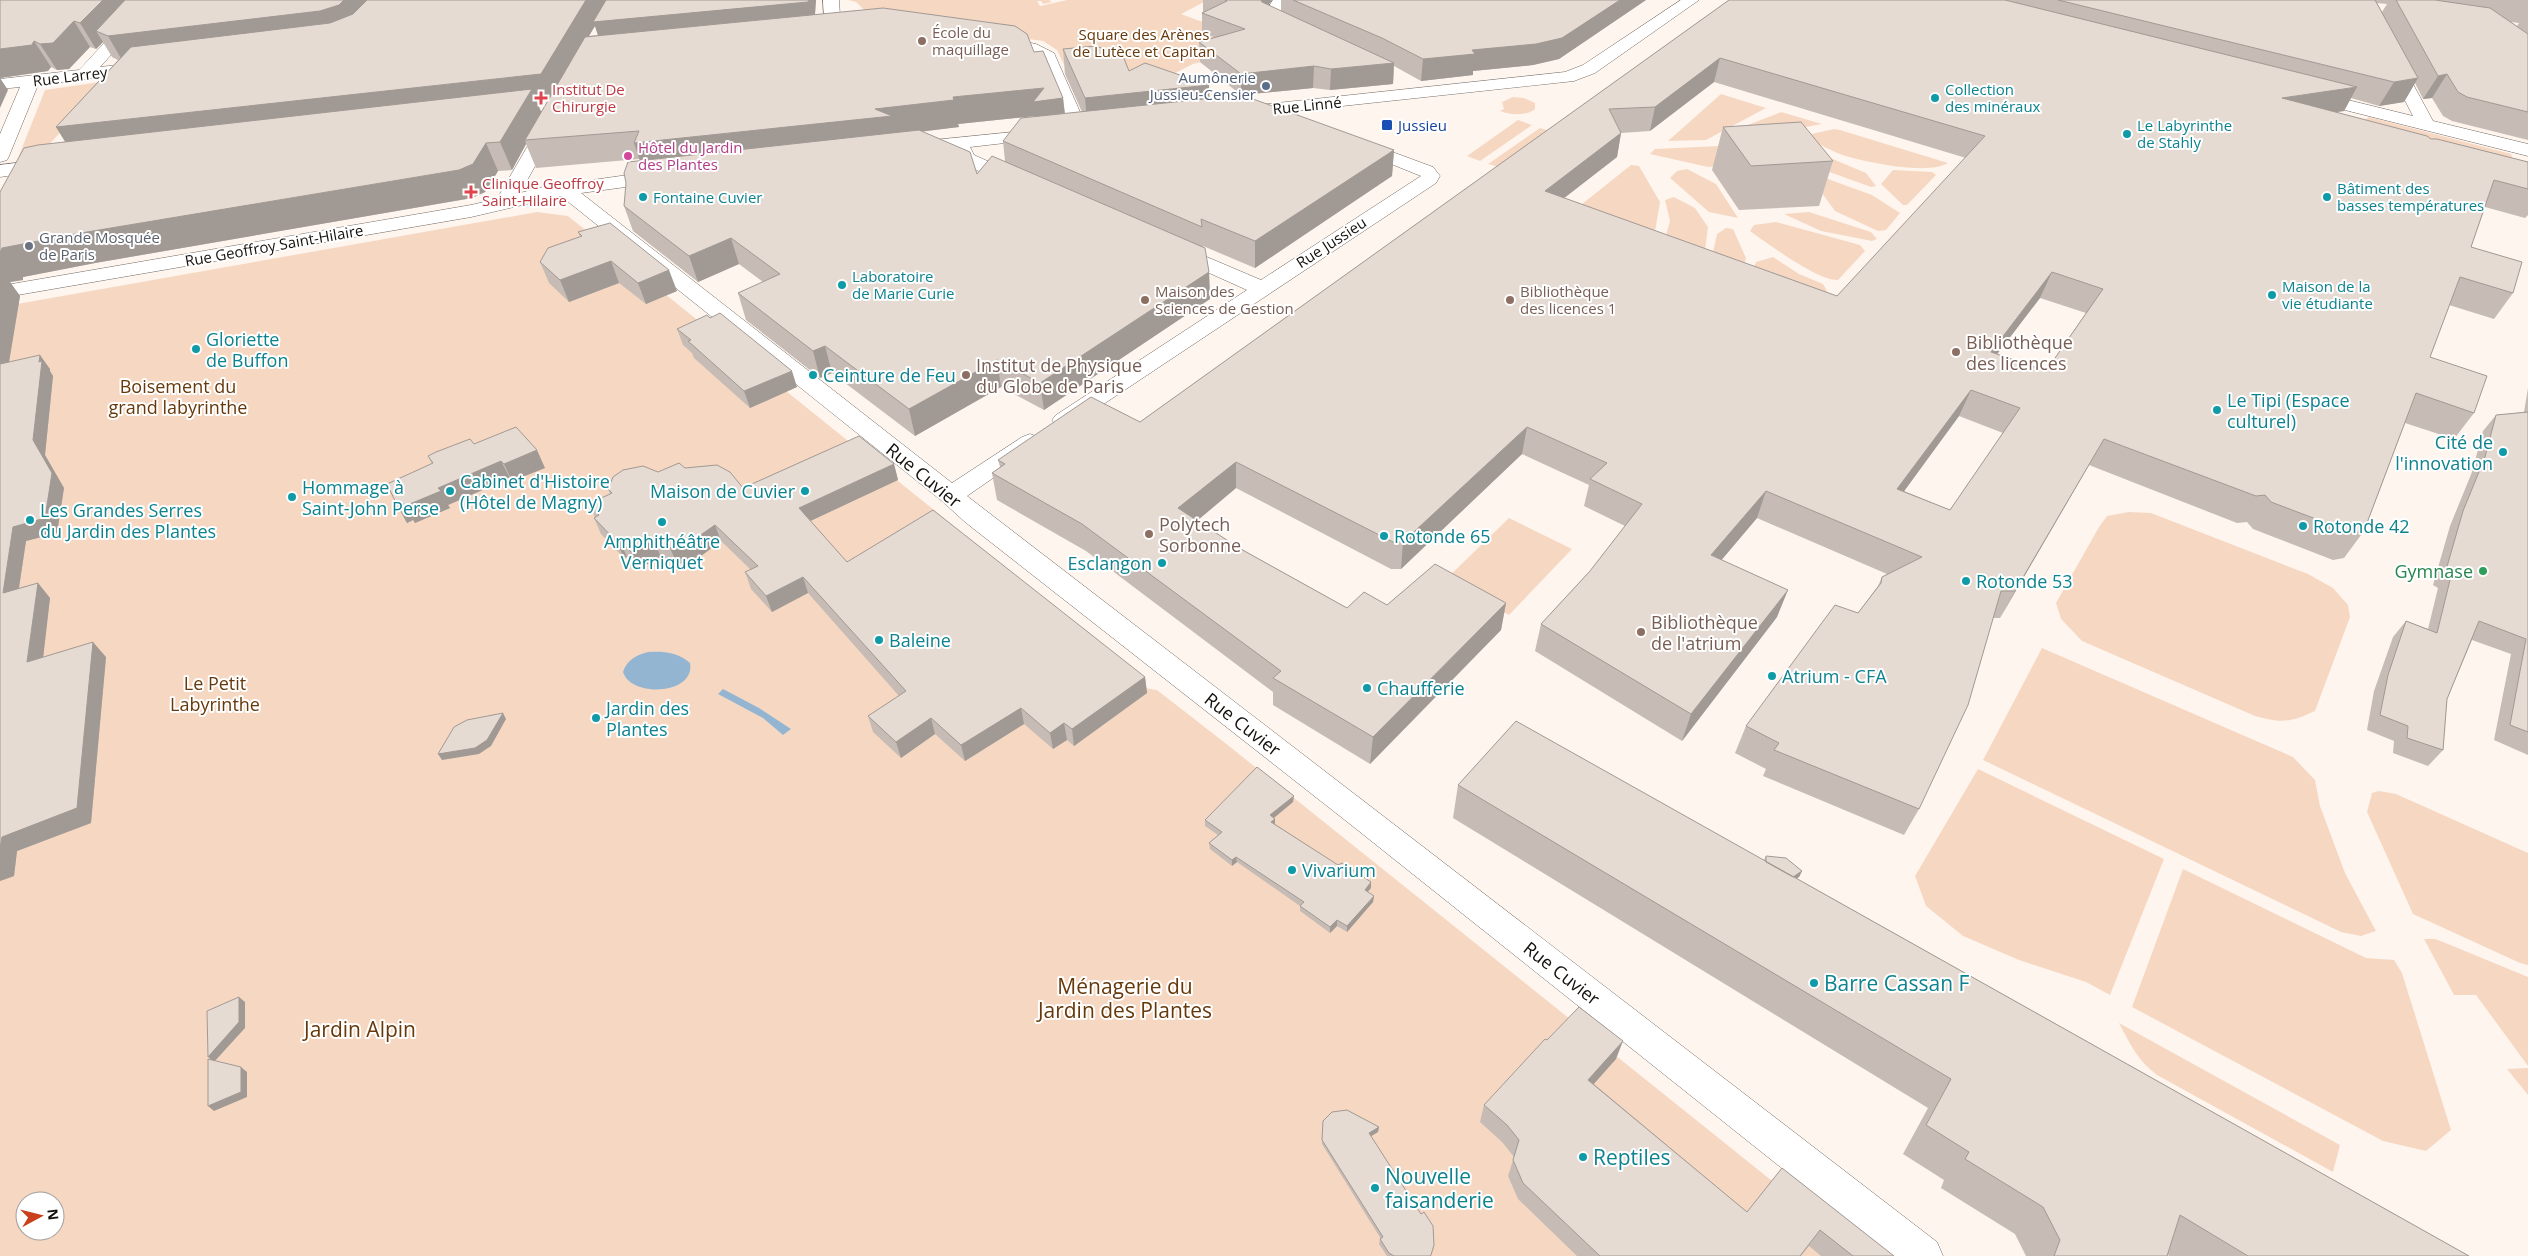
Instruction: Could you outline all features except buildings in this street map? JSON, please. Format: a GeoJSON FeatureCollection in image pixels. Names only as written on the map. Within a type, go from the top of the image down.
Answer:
{"type":"FeatureCollection","features":[{"type":"Feature","properties":{"kind":"street"},"geometry":{"type":"LineString","coordinates":[[84,74],[152,0]]}},
{"type":"Feature","properties":{"kind":"street"},"geometry":{"type":"LineString","coordinates":[[831,0],[833,32]]}},
{"type":"Feature","properties":{"kind":"street"},"geometry":{"type":"LineString","coordinates":[[1281,0],[1269,18],[1304,34]]}},
{"type":"Feature","properties":{"kind":"street","name":"Rue Linné"},"geometry":{"type":"LineString","coordinates":[[1220,114],[1558,79],[1590,69],[1691,0]]}},
{"type":"Feature","properties":{"kind":"street"},"geometry":{"type":"LineString","coordinates":[[815,34],[851,30]]}},
{"type":"Feature","properties":{"kind":"street"},"geometry":{"type":"LineString","coordinates":[[982,40],[1030,47],[1048,57],[1079,130]]}},
{"type":"Feature","properties":{"kind":"street"},"geometry":{"type":"LineString","coordinates":[[2387,49],[2426,124]]}},
{"type":"Feature","properties":{"kind":"street","name":"Rue Larrey"},"geometry":{"type":"LineString","coordinates":[[0,84],[162,65]]}},
{"type":"Feature","properties":{"kind":"street"},"geometry":{"type":"LineString","coordinates":[[120,85],[135,68]]}},
{"type":"Feature","properties":{"kind":"street"},"geometry":{"type":"LineString","coordinates":[[1398,78],[1428,93]]}},
{"type":"Feature","properties":{"kind":"street"},"geometry":{"type":"LineString","coordinates":[[0,156],[31,81]]}},
{"type":"Feature","properties":{"kind":"street"},"geometry":{"type":"LineString","coordinates":[[2300,92],[2528,150]]}},
{"type":"Feature","properties":{"kind":"street"},"geometry":{"type":"LineString","coordinates":[[511,201],[550,108]]}},
{"type":"Feature","properties":{"kind":"street"},"geometry":{"type":"LineString","coordinates":[[1267,109],[1307,124]]}},
{"type":"Feature","properties":{"kind":"street"},"geometry":{"type":"LineString","coordinates":[[900,150],[1098,128]]}},
{"type":"Feature","properties":{"kind":"street","name":"Rue Jussieu"},"geometry":{"type":"LineString","coordinates":[[951,495],[1431,176],[1426,171],[1344,138]]}},
{"type":"Feature","properties":{"kind":"street"},"geometry":{"type":"LineString","coordinates":[[959,143],[967,159],[1031,187]]}},
{"type":"Feature","properties":{"kind":"street"},"geometry":{"type":"LineString","coordinates":[[0,171],[57,161]]}},
{"type":"Feature","properties":{"kind":"street"},"geometry":{"type":"LineString","coordinates":[[511,201],[565,190],[683,174]]}},
{"type":"Feature","properties":{"kind":"street","name":"Rue Cuvier"},"geometry":{"type":"LineString","coordinates":[[565,190],[951,495],[974,516],[1361,815],[1923,1256]]}},
{"type":"Feature","properties":{"kind":"street","name":"Rue Geoffroy Saint-Hilaire"},"geometry":{"type":"LineString","coordinates":[[0,292],[471,211],[511,201]]}},
{"type":"Feature","properties":{"kind":"street"},"geometry":{"type":"LineString","coordinates":[[1158,243],[1261,288]]}},
{"type":"Feature","properties":{"kind":"green space","name":"Square des Arènes de Lutèce et Capitan"},"geometry":{"type":"Polygon","coordinates":[[[848,0],[1049,0],[1052,2],[1043,4],[1041,1],[1037,1],[1040,6],[1067,0],[1208,0],[1181,14],[1216,27],[1213,59],[1193,64],[1146,88],[1068,73],[1057,50],[1043,41],[872,17],[856,2],[848,0]]]}},
{"type":"Feature","properties":{"kind":"green space"},"geometry":{"type":"Polygon","coordinates":[[[100,82],[106,84],[41,153],[18,158],[45,90],[100,82]]]}},
{"type":"Feature","properties":{"kind":"green space"},"geometry":{"type":"Polygon","coordinates":[[[1721,94],[1766,108],[1706,140],[1668,141],[1721,94]]]}},
{"type":"Feature","properties":{"kind":"green space"},"geometry":{"type":"Polygon","coordinates":[[[1513,97],[1524,98],[1535,103],[1535,109],[1527,113],[1518,114],[1500,111],[1504,109],[1502,102],[1513,97]]]}},
{"type":"Feature","properties":{"kind":"green space"},"geometry":{"type":"Polygon","coordinates":[[[1781,112],[1822,124],[1734,140],[1743,127],[1781,112]]]}},
{"type":"Feature","properties":{"kind":"green space"},"geometry":{"type":"Polygon","coordinates":[[[2369,117],[2511,154],[2514,162],[2362,122],[2369,117]]]}},
{"type":"Feature","properties":{"kind":"green space"},"geometry":{"type":"Polygon","coordinates":[[[1518,120],[1532,125],[1480,161],[1467,156],[1518,120]]]}},
{"type":"Feature","properties":{"kind":"green space"},"geometry":{"type":"Polygon","coordinates":[[[1540,128],[1550,131],[1499,167],[1488,164],[1540,128]]]}},
{"type":"Feature","properties":{"kind":"green space"},"geometry":{"type":"Polygon","coordinates":[[[1834,129],[1948,163],[1928,168],[1885,165],[1843,155],[1806,138],[1807,135],[1834,129]]]}},
{"type":"Feature","properties":{"kind":"green space"},"geometry":{"type":"Polygon","coordinates":[[[1785,139],[1866,173],[1876,186],[1871,187],[1810,165],[1785,139]]]}},
{"type":"Feature","properties":{"kind":"green space"},"geometry":{"type":"Polygon","coordinates":[[[1719,146],[1781,162],[1708,167],[1650,154],[1655,149],[1719,146]]]}},
{"type":"Feature","properties":{"kind":"green space"},"geometry":{"type":"Polygon","coordinates":[[[1631,165],[1639,166],[1660,202],[1654,237],[1572,212],[1631,165]]]}},
{"type":"Feature","properties":{"kind":"green space"},"geometry":{"type":"Polygon","coordinates":[[[1687,169],[1716,184],[1738,218],[1709,212],[1670,178],[1677,171],[1687,169]]]}},
{"type":"Feature","properties":{"kind":"green space"},"geometry":{"type":"Polygon","coordinates":[[[1893,170],[1932,172],[1936,175],[1907,205],[1903,205],[1881,184],[1893,170]]]}},
{"type":"Feature","properties":{"kind":"green space"},"geometry":{"type":"Polygon","coordinates":[[[1806,171],[1872,195],[1900,213],[1886,230],[1878,231],[1835,211],[1806,171]]]}},
{"type":"Feature","properties":{"kind":"green space"},"geometry":{"type":"Polygon","coordinates":[[[1674,197],[1695,208],[1708,227],[1704,258],[1663,246],[1670,221],[1665,200],[1674,197]]]}},
{"type":"Feature","properties":{"kind":"green space","name":"Jardin des Plantes"},"geometry":{"type":"Polygon","coordinates":[[[537,212],[568,216],[944,518],[937,527],[1138,687],[1157,690],[1229,746],[1866,1256],[0,1256],[0,307],[537,212]]]}},
{"type":"Feature","properties":{"kind":"green space"},"geometry":{"type":"Polygon","coordinates":[[[1809,212],[1871,232],[1877,239],[1872,241],[1821,231],[1784,214],[1809,212]]]}},
{"type":"Feature","properties":{"kind":"green space"},"geometry":{"type":"Polygon","coordinates":[[[1776,222],[1860,245],[1865,251],[1838,280],[1829,279],[1793,261],[1750,231],[1754,225],[1776,222]]]}},
{"type":"Feature","properties":{"kind":"green space"},"geometry":{"type":"Polygon","coordinates":[[[1726,228],[1733,229],[1746,258],[1742,273],[1711,261],[1717,234],[1726,228]]]}},
{"type":"Feature","properties":{"kind":"green space"},"geometry":{"type":"Polygon","coordinates":[[[1773,257],[1799,274],[1823,284],[1827,291],[1815,303],[1749,278],[1756,262],[1773,257]]]}},
{"type":"Feature","properties":{"kind":"green space"},"geometry":{"type":"Polygon","coordinates":[[[2129,512],[2151,513],[2308,574],[2333,588],[2348,605],[2350,617],[2315,711],[2299,718],[2285,721],[2255,716],[2082,641],[2061,619],[2056,603],[2099,527],[2107,516],[2129,512]]]}},
{"type":"Feature","properties":{"kind":"green space"},"geometry":{"type":"Polygon","coordinates":[[[1509,518],[1572,549],[1509,615],[1443,582],[1509,518]]]}},
{"type":"Feature","properties":{"kind":"green space"},"geometry":{"type":"Polygon","coordinates":[[[2042,648],[2293,757],[2315,780],[2320,806],[2345,873],[2376,931],[2361,936],[2341,932],[1983,760],[2042,648]]]}},
{"type":"Feature","properties":{"kind":"green space"},"geometry":{"type":"Polygon","coordinates":[[[1978,769],[2164,859],[2110,995],[2086,982],[2019,960],[1963,936],[1926,906],[1915,876],[1978,769]]]}},
{"type":"Feature","properties":{"kind":"green space"},"geometry":{"type":"Polygon","coordinates":[[[2379,791],[2396,794],[2528,853],[2528,965],[2413,914],[2367,812],[2372,793],[2379,791]]]}},
{"type":"Feature","properties":{"kind":"green space"},"geometry":{"type":"Polygon","coordinates":[[[2183,869],[2366,958],[2394,960],[2402,973],[2451,1130],[2426,1151],[2383,1141],[2132,1007],[2183,869]]]}},
{"type":"Feature","properties":{"kind":"green space"},"geometry":{"type":"Polygon","coordinates":[[[2424,939],[2435,939],[2528,977],[2528,1066],[2476,995],[2454,995],[2424,939]]]}},
{"type":"Feature","properties":{"kind":"green space"},"geometry":{"type":"Polygon","coordinates":[[[2119,1023],[2340,1145],[2333,1172],[2157,1075],[2140,1058],[2119,1023]]]}},
{"type":"Feature","properties":{"kind":"green space"},"geometry":{"type":"Polygon","coordinates":[[[2528,1068],[2528,1095],[2507,1069],[2528,1068]]]}},
{"type":"Feature","properties":{"kind":"water"},"geometry":{"type":"Polygon","coordinates":[[[648,652],[665,652],[680,656],[690,663],[689,674],[683,682],[674,687],[649,689],[638,686],[628,680],[623,672],[627,664],[633,659],[648,652]]]}},
{"type":"Feature","properties":{"kind":"water"},"geometry":{"type":"Polygon","coordinates":[[[723,689],[759,708],[791,729],[783,735],[763,718],[718,694],[723,689]]]}},
{"type":"Feature","properties":{"kind":"place","name":"École du maquillage"},"geometry":{"type":"Point","coordinates":[922,41]}},
{"type":"Feature","properties":{"kind":"place","name":"Aumônerie Jussieu-Censier"},"geometry":{"type":"Point","coordinates":[1266,86]}},
{"type":"Feature","properties":{"kind":"place","name":"Institut De Chirurgie"},"geometry":{"type":"Point","coordinates":[541,98]}},
{"type":"Feature","properties":{"kind":"place","name":"Collection des minéraux"},"geometry":{"type":"Point","coordinates":[1935,98]}},
{"type":"Feature","properties":{"kind":"place","name":"Jussieu"},"geometry":{"type":"Point","coordinates":[1387,125]}},
{"type":"Feature","properties":{"kind":"place","name":"Le Labyrinthe de Stahly"},"geometry":{"type":"Point","coordinates":[2127,134]}},
{"type":"Feature","properties":{"kind":"place","name":"Hôtel du Jardin des Plantes"},"geometry":{"type":"Point","coordinates":[628,156]}},
{"type":"Feature","properties":{"kind":"place","name":"Clinique Geoffroy Saint-Hilaire"},"geometry":{"type":"Point","coordinates":[471,192]}},
{"type":"Feature","properties":{"kind":"place","name":"Fontaine Cuvier"},"geometry":{"type":"Point","coordinates":[643,197]}},
{"type":"Feature","properties":{"kind":"place","name":"Bâtiment des basses températures"},"geometry":{"type":"Point","coordinates":[2327,197]}},
{"type":"Feature","properties":{"kind":"place","name":"Grande Mosquée de Paris"},"geometry":{"type":"Point","coordinates":[29,246]}},
{"type":"Feature","properties":{"kind":"place","name":"Laboratoire de Marie Curie"},"geometry":{"type":"Point","coordinates":[842,285]}},
{"type":"Feature","properties":{"kind":"place","name":"Maison de la vie étudiante"},"geometry":{"type":"Point","coordinates":[2272,295]}},
{"type":"Feature","properties":{"kind":"place","name":"Maison des Sciences de Gestion"},"geometry":{"type":"Point","coordinates":[1145,300]}},
{"type":"Feature","properties":{"kind":"place","name":"Bibliothèque des licences 1"},"geometry":{"type":"Point","coordinates":[1510,300]}},
{"type":"Feature","properties":{"kind":"place","name":"Gloriette de Buffon"},"geometry":{"type":"Point","coordinates":[196,349]}},
{"type":"Feature","properties":{"kind":"place","name":"Bibliothèque des licences"},"geometry":{"type":"Point","coordinates":[1956,352]}},
{"type":"Feature","properties":{"kind":"place","name":"Ceinture de Feu"},"geometry":{"type":"Point","coordinates":[813,375]}},
{"type":"Feature","properties":{"kind":"place","name":"Institut de Physique du Globe de Paris"},"geometry":{"type":"Point","coordinates":[966,375]}},
{"type":"Feature","properties":{"kind":"place","name":"Le Tipi (Espace culturel)"},"geometry":{"type":"Point","coordinates":[2217,410]}},
{"type":"Feature","properties":{"kind":"place","name":"Cité de l'innovation"},"geometry":{"type":"Point","coordinates":[2503,452]}},
{"type":"Feature","properties":{"kind":"place","name":"Cabinet d'Histoire (Hôtel de Magny)"},"geometry":{"type":"Point","coordinates":[450,491]}},
{"type":"Feature","properties":{"kind":"place","name":"Maison de Cuvier"},"geometry":{"type":"Point","coordinates":[805,491]}},
{"type":"Feature","properties":{"kind":"place","name":"Hommage à Saint-John Perse"},"geometry":{"type":"Point","coordinates":[292,497]}},
{"type":"Feature","properties":{"kind":"place","name":"Les Grandes Serres du Jardin des Plantes"},"geometry":{"type":"Point","coordinates":[30,520]}},
{"type":"Feature","properties":{"kind":"place","name":"Amphithéâtre Verniquet"},"geometry":{"type":"Point","coordinates":[662,522]}},
{"type":"Feature","properties":{"kind":"place","name":"Rotonde 42"},"geometry":{"type":"Point","coordinates":[2303,526]}},
{"type":"Feature","properties":{"kind":"place","name":"Polytech Sorbonne"},"geometry":{"type":"Point","coordinates":[1149,534]}},
{"type":"Feature","properties":{"kind":"place","name":"Rotonde 65"},"geometry":{"type":"Point","coordinates":[1384,536]}},
{"type":"Feature","properties":{"kind":"place","name":"Esclangon"},"geometry":{"type":"Point","coordinates":[1162,563]}},
{"type":"Feature","properties":{"kind":"place","name":"Gymnase"},"geometry":{"type":"Point","coordinates":[2483,571]}},
{"type":"Feature","properties":{"kind":"place","name":"Rotonde 53"},"geometry":{"type":"Point","coordinates":[1966,581]}},
{"type":"Feature","properties":{"kind":"place","name":"Bibliothèque de l'atrium"},"geometry":{"type":"Point","coordinates":[1641,632]}},
{"type":"Feature","properties":{"kind":"place","name":"Baleine"},"geometry":{"type":"Point","coordinates":[879,640]}},
{"type":"Feature","properties":{"kind":"place","name":"Atrium - CFA"},"geometry":{"type":"Point","coordinates":[1772,676]}},
{"type":"Feature","properties":{"kind":"place","name":"Chaufferie"},"geometry":{"type":"Point","coordinates":[1367,688]}},
{"type":"Feature","properties":{"kind":"place","name":"Jardin des Plantes"},"geometry":{"type":"Point","coordinates":[596,718]}},
{"type":"Feature","properties":{"kind":"place","name":"Vivarium"},"geometry":{"type":"Point","coordinates":[1292,870]}},
{"type":"Feature","properties":{"kind":"place","name":"Barre Cassan F"},"geometry":{"type":"Point","coordinates":[1814,983]}},
{"type":"Feature","properties":{"kind":"place","name":"Reptiles"},"geometry":{"type":"Point","coordinates":[1583,1157]}},
{"type":"Feature","properties":{"kind":"place","name":"Nouvelle faisanderie"},"geometry":{"type":"Point","coordinates":[1375,1188]}},
{"type":"Feature","properties":{"kind":"park label","name":"Boisement du grand labyrinthe"},"geometry":{"type":"Point","coordinates":[178,396]}},
{"type":"Feature","properties":{"kind":"park label","name":"Le Petit Labyrinthe"},"geometry":{"type":"Point","coordinates":[215,693]}},
{"type":"Feature","properties":{"kind":"park label","name":"Ménagerie du Jardin des Plantes"},"geometry":{"type":"Point","coordinates":[1125,998]}},
{"type":"Feature","properties":{"kind":"park label","name":"Jardin Alpin"},"geometry":{"type":"Point","coordinates":[360,1029]}}]}
